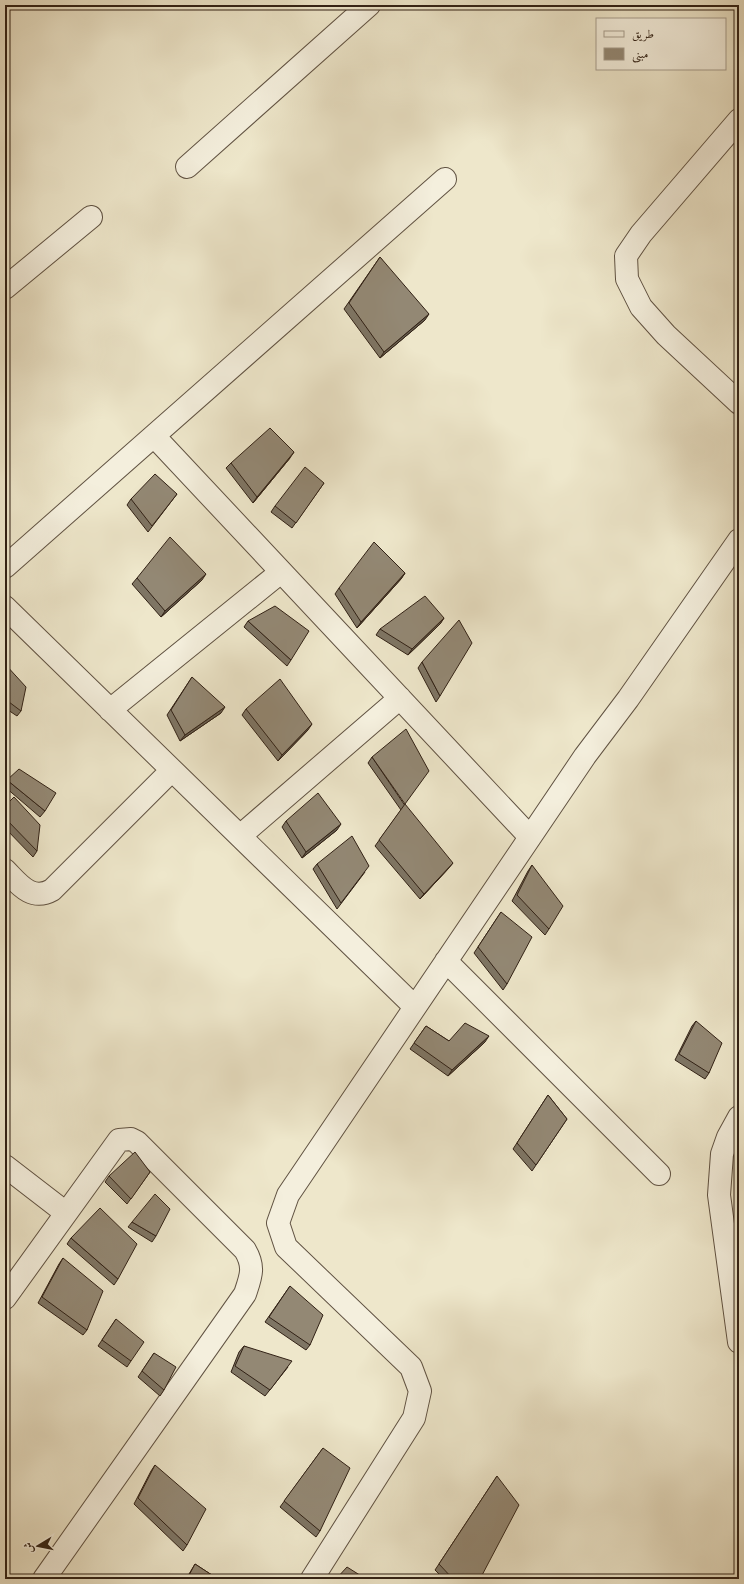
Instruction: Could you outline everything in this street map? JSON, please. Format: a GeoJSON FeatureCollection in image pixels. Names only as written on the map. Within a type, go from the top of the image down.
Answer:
{"type":"FeatureCollection","features":[{"type":"Feature","properties":{"kind":"street"},"geometry":{"type":"LineString","coordinates":[[187,167],[369,5]]}},
{"type":"Feature","properties":{"kind":"street"},"geometry":{"type":"LineString","coordinates":[[739,120],[641,234],[626,256],[628,279],[641,307],[666,335],[739,403]]}},
{"type":"Feature","properties":{"kind":"street"},"geometry":{"type":"LineString","coordinates":[[5,567],[445,179]]}},
{"type":"Feature","properties":{"kind":"street"},"geometry":{"type":"LineString","coordinates":[[5,288],[91,217]]}},
{"type":"Feature","properties":{"kind":"street"},"geometry":{"type":"LineString","coordinates":[[154,436],[530,837]]}},
{"type":"Feature","properties":{"kind":"street"},"geometry":{"type":"LineString","coordinates":[[312,1579],[414,1418],[420,1391],[411,1367],[286,1247],[278,1223],[288,1195],[584,756],[628,699],[739,540]]}},
{"type":"Feature","properties":{"kind":"street"},"geometry":{"type":"LineString","coordinates":[[110,710],[281,572]]}},
{"type":"Feature","properties":{"kind":"street"},"geometry":{"type":"LineString","coordinates":[[5,607],[415,1007]]}},
{"type":"Feature","properties":{"kind":"street"},"geometry":{"type":"LineString","coordinates":[[240,836],[400,698]]}},
{"type":"Feature","properties":{"kind":"street"},"geometry":{"type":"LineString","coordinates":[[5,870],[25,890],[36,894],[45,894],[52,890],[172,770]]}},
{"type":"Feature","properties":{"kind":"street"},"geometry":{"type":"LineString","coordinates":[[446,962],[660,1174]]}},
{"type":"Feature","properties":{"kind":"street"},"geometry":{"type":"LineString","coordinates":[[739,1117],[728,1137],[722,1154],[719,1195],[739,1342]]}},
{"type":"Feature","properties":{"kind":"street"},"geometry":{"type":"LineString","coordinates":[[5,1298],[118,1140],[131,1139],[137,1142],[245,1250],[251,1260],[252,1269],[245,1294],[44,1579]]}},
{"type":"Feature","properties":{"kind":"street"},"geometry":{"type":"LineString","coordinates":[[5,1166],[66,1213]]}},
{"type":"Feature","properties":{"kind":"building"},"geometry":{"type":"Polygon","coordinates":[[[380,257],[429,314],[384,352],[349,303],[380,257]]]}},
{"type":"Feature","properties":{"kind":"building"},"geometry":{"type":"Polygon","coordinates":[[[270,428],[294,452],[257,497],[231,463],[270,428]]]}},
{"type":"Feature","properties":{"kind":"building"},"geometry":{"type":"Polygon","coordinates":[[[305,467],[324,483],[296,523],[275,506],[305,467]]]}},
{"type":"Feature","properties":{"kind":"building"},"geometry":{"type":"Polygon","coordinates":[[[155,474],[177,494],[152,526],[131,499],[155,474]]]}},
{"type":"Feature","properties":{"kind":"building"},"geometry":{"type":"Polygon","coordinates":[[[170,537],[206,574],[165,611],[137,578],[170,537]]]}},
{"type":"Feature","properties":{"kind":"building"},"geometry":{"type":"Polygon","coordinates":[[[374,542],[405,573],[361,622],[339,588],[374,542]]]}},
{"type":"Feature","properties":{"kind":"building"},"geometry":{"type":"Polygon","coordinates":[[[425,596],[444,618],[412,649],[380,629],[425,596]]]}},
{"type":"Feature","properties":{"kind":"building"},"geometry":{"type":"Polygon","coordinates":[[[275,606],[309,631],[291,660],[248,621],[275,606]]]}},
{"type":"Feature","properties":{"kind":"building"},"geometry":{"type":"Polygon","coordinates":[[[459,620],[472,643],[440,696],[422,662],[459,620]]]}},
{"type":"Feature","properties":{"kind":"building"},"geometry":{"type":"Polygon","coordinates":[[[5,664],[26,687],[21,711],[5,699],[5,664]]]}},
{"type":"Feature","properties":{"kind":"building"},"geometry":{"type":"Polygon","coordinates":[[[192,677],[225,707],[185,735],[171,710],[192,677]]]}},
{"type":"Feature","properties":{"kind":"building"},"geometry":{"type":"Polygon","coordinates":[[[280,679],[312,724],[282,755],[246,709],[280,679]]]}},
{"type":"Feature","properties":{"kind":"building"},"geometry":{"type":"Polygon","coordinates":[[[406,729],[429,771],[405,804],[372,757],[406,729]]]}},
{"type":"Feature","properties":{"kind":"building"},"geometry":{"type":"Polygon","coordinates":[[[19,769],[56,793],[45,811],[7,780],[19,769]]]}},
{"type":"Feature","properties":{"kind":"building"},"geometry":{"type":"Polygon","coordinates":[[[318,793],[341,824],[306,852],[286,821],[318,793]]]}},
{"type":"Feature","properties":{"kind":"building"},"geometry":{"type":"Polygon","coordinates":[[[14,797],[40,825],[37,851],[5,818],[5,806],[14,797]]]}},
{"type":"Feature","properties":{"kind":"building"},"geometry":{"type":"Polygon","coordinates":[[[405,804],[453,863],[424,894],[379,840],[405,804]]]}},
{"type":"Feature","properties":{"kind":"building"},"geometry":{"type":"Polygon","coordinates":[[[352,836],[369,866],[341,903],[317,864],[352,836]]]}},
{"type":"Feature","properties":{"kind":"building"},"geometry":{"type":"Polygon","coordinates":[[[532,865],[563,906],[549,929],[517,895],[532,865]]]}},
{"type":"Feature","properties":{"kind":"building"},"geometry":{"type":"Polygon","coordinates":[[[501,912],[532,937],[507,984],[478,947],[501,912]]]}},
{"type":"Feature","properties":{"kind":"building"},"geometry":{"type":"Polygon","coordinates":[[[696,1021],[722,1043],[709,1073],[679,1054],[696,1021]]]}},
{"type":"Feature","properties":{"kind":"building"},"geometry":{"type":"Polygon","coordinates":[[[465,1023],[489,1036],[452,1070],[414,1043],[426,1026],[449,1041],[465,1023]]]}},
{"type":"Feature","properties":{"kind":"building"},"geometry":{"type":"Polygon","coordinates":[[[548,1095],[567,1119],[536,1165],[517,1143],[548,1095]]]}},
{"type":"Feature","properties":{"kind":"building"},"geometry":{"type":"Polygon","coordinates":[[[135,1152],[150,1172],[131,1199],[109,1176],[135,1152]]]}},
{"type":"Feature","properties":{"kind":"building"},"geometry":{"type":"Polygon","coordinates":[[[155,1194],[170,1209],[156,1236],[132,1222],[155,1194]]]}},
{"type":"Feature","properties":{"kind":"building"},"geometry":{"type":"Polygon","coordinates":[[[100,1208],[137,1244],[118,1279],[71,1238],[100,1208]]]}},
{"type":"Feature","properties":{"kind":"building"},"geometry":{"type":"Polygon","coordinates":[[[63,1258],[103,1291],[87,1330],[42,1297],[63,1258]]]}},
{"type":"Feature","properties":{"kind":"building"},"geometry":{"type":"Polygon","coordinates":[[[290,1286],[323,1315],[310,1345],[269,1317],[290,1286]]]}},
{"type":"Feature","properties":{"kind":"building"},"geometry":{"type":"Polygon","coordinates":[[[116,1319],[144,1342],[131,1361],[102,1340],[116,1319]]]}},
{"type":"Feature","properties":{"kind":"building"},"geometry":{"type":"Polygon","coordinates":[[[244,1346],[292,1361],[270,1390],[235,1366],[244,1346]]]}},
{"type":"Feature","properties":{"kind":"building"},"geometry":{"type":"Polygon","coordinates":[[[154,1353],[176,1367],[164,1390],[142,1371],[154,1353]]]}},
{"type":"Feature","properties":{"kind":"building"},"geometry":{"type":"Polygon","coordinates":[[[323,1448],[350,1468],[320,1531],[284,1501],[323,1448]]]}},
{"type":"Feature","properties":{"kind":"building"},"geometry":{"type":"Polygon","coordinates":[[[155,1465],[206,1509],[187,1545],[138,1498],[155,1465]]]}},
{"type":"Feature","properties":{"kind":"building"},"geometry":{"type":"Polygon","coordinates":[[[497,1476],[519,1505],[480,1579],[453,1579],[439,1564],[497,1476]]]}},
{"type":"Feature","properties":{"kind":"building"},"geometry":{"type":"Polygon","coordinates":[[[195,1564],[218,1579],[187,1579],[195,1564]]]}},
{"type":"Feature","properties":{"kind":"building"},"geometry":{"type":"Polygon","coordinates":[[[347,1567],[366,1579],[336,1579],[347,1567]]]}}]}
